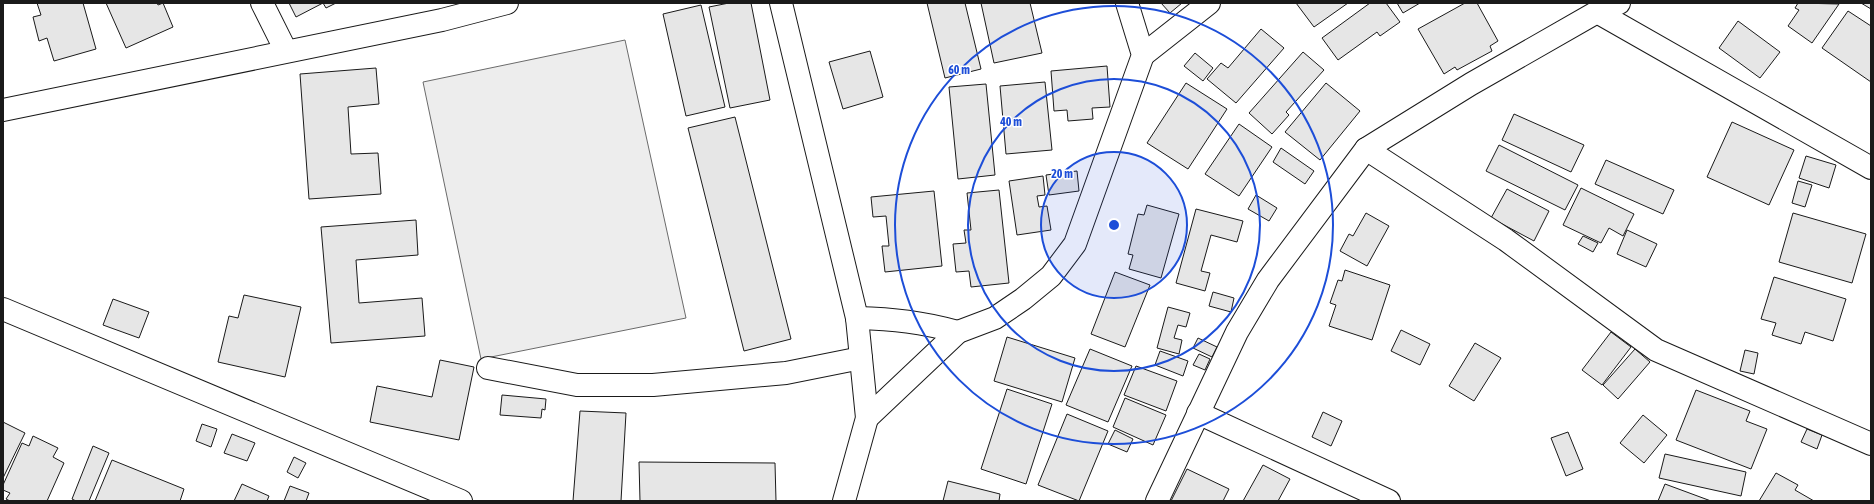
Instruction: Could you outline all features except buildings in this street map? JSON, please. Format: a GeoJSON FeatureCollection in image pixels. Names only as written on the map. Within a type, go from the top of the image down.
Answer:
{"type":"FeatureCollection","features":[{"type":"Feature","properties":{"kind":"street"},"geometry":{"type":"LineString","coordinates":[[262,3],[286,51]]}},
{"type":"Feature","properties":{"kind":"street"},"geometry":{"type":"LineString","coordinates":[[3,110],[286,51],[437,12],[507,3]]}},
{"type":"Feature","properties":{"kind":"street"},"geometry":{"type":"LineString","coordinates":[[781,3],[857,318],[867,418],[844,501]]}},
{"type":"Feature","properties":{"kind":"street"},"geometry":{"type":"LineString","coordinates":[[1128,3],[1143,55]]}},
{"type":"Feature","properties":{"kind":"street"},"geometry":{"type":"LineString","coordinates":[[867,418],[958,332],[995,318],[1023,299],[1051,276],[1075,244],[1143,55],[1209,3]]}},
{"type":"Feature","properties":{"kind":"street"},"geometry":{"type":"LineString","coordinates":[[1157,501],[1237,332],[1268,280],[1366,148],[1472,84],[1597,12],[1619,3]]}},
{"type":"Feature","properties":{"kind":"street"},"geometry":{"type":"LineString","coordinates":[[1597,12],[1871,168]]}},
{"type":"Feature","properties":{"kind":"street"},"geometry":{"type":"LineString","coordinates":[[1366,148],[1506,240],[1656,350],[1871,444]]}},
{"type":"Feature","properties":{"kind":"street"},"geometry":{"type":"LineString","coordinates":[[3,309],[461,501]]}},
{"type":"Feature","properties":{"kind":"street"},"geometry":{"type":"LineString","coordinates":[[857,318],[892,319],[928,324],[958,332]]}},
{"type":"Feature","properties":{"kind":"street"},"geometry":{"type":"LineString","coordinates":[[488,368],[577,385],[653,385],[786,373],[861,358]]}},
{"type":"Feature","properties":{"kind":"street"},"geometry":{"type":"LineString","coordinates":[[1198,413],[1389,501]]}},
{"type":"Feature","properties":{"kind":"shaded area"},"geometry":{"type":"Polygon","coordinates":[[[625,40],[686,318],[481,359],[423,82],[625,40]]]}}]}
